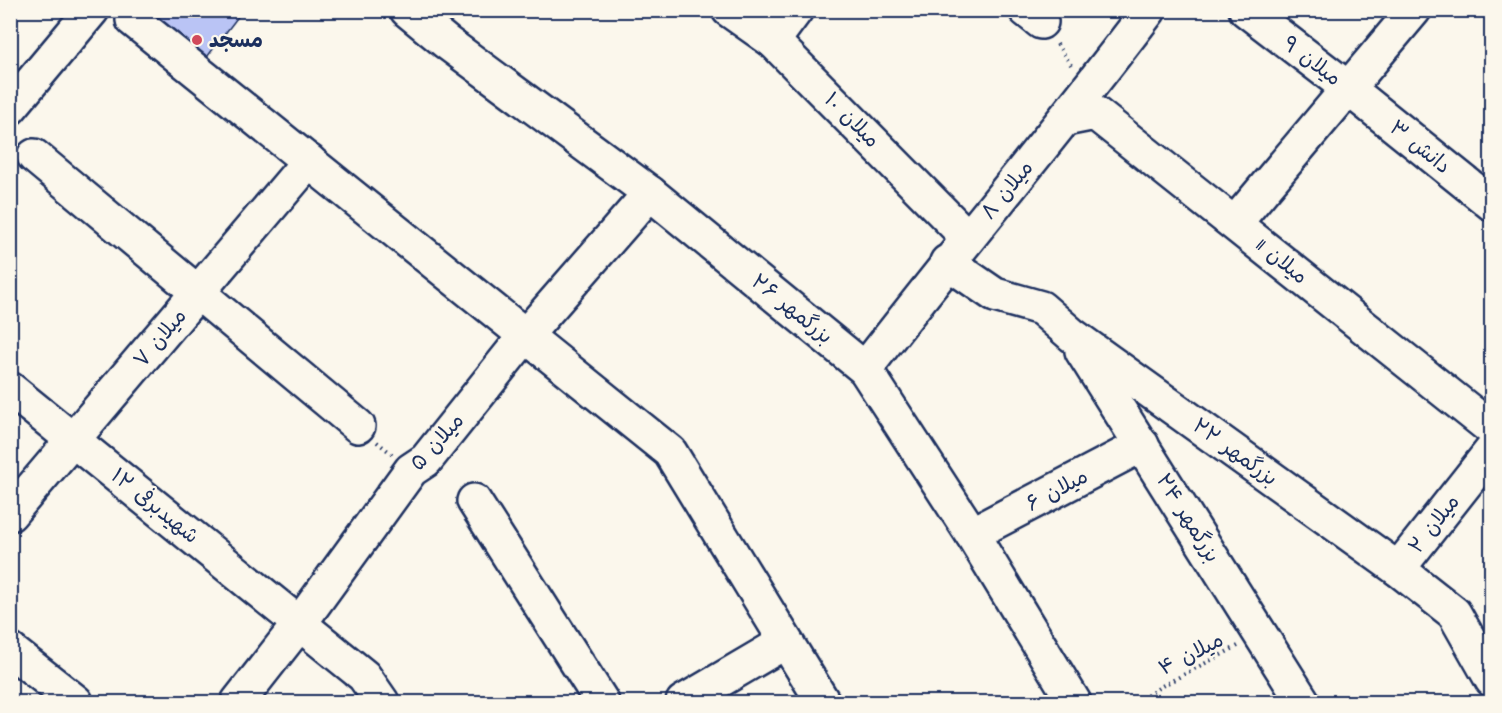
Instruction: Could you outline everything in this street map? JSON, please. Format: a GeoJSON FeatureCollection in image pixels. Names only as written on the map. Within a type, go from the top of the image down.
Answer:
{"type":"FeatureCollection","features":[{"type":"Feature","properties":{"kind":"street"},"geometry":{"type":"LineString","coordinates":[[10,108],[92,10]]}},
{"type":"Feature","properties":{"kind":"street","name":"میلان ۱۰"},"geometry":{"type":"LineString","coordinates":[[729,10],[773,41],[968,238]]}},
{"type":"Feature","properties":{"kind":"street"},"geometry":{"type":"LineString","coordinates":[[773,41],[796,10]]}},
{"type":"Feature","properties":{"kind":"street","name":"میلان ۸"},"geometry":{"type":"LineString","coordinates":[[865,369],[947,262],[1089,90],[1149,10]]}},
{"type":"Feature","properties":{"kind":"street","name":"میلان ۹"},"geometry":{"type":"LineString","coordinates":[[1246,10],[1349,89]]}},
{"type":"Feature","properties":{"kind":"street"},"geometry":{"type":"LineString","coordinates":[[1235,223],[1414,10]]}},
{"type":"Feature","properties":{"kind":"street","name":"بزرگمهر ۲۶"},"geometry":{"type":"LineString","coordinates":[[428,15],[446,42],[650,193],[865,369],[972,534],[1074,702]]}},
{"type":"Feature","properties":{"kind":"street"},"geometry":{"type":"LineString","coordinates":[[133,20],[670,453],[823,702]]}},
{"type":"Feature","properties":{"kind":"street","name":"دانش ۳"},"geometry":{"type":"LineString","coordinates":[[1349,89],[1491,204]]}},
{"type":"Feature","properties":{"kind":"street","name":"میلان 11"},"geometry":{"type":"LineString","coordinates":[[1065,119],[1095,113],[1491,429]]}},
{"type":"Feature","properties":{"kind":"street"},"geometry":{"type":"LineString","coordinates":[[34,156],[358,426]]}},
{"type":"Feature","properties":{"kind":"street","name":"میلان ۷"},"geometry":{"type":"LineString","coordinates":[[10,514],[309,161]]}},
{"type":"Feature","properties":{"kind":"street","name":"میلان ۵"},"geometry":{"type":"LineString","coordinates":[[238,702],[300,623],[411,470],[426,460],[525,336],[650,193]]}},
{"type":"Feature","properties":{"kind":"street","name":"بزرگمهر ۲۲"},"geometry":{"type":"LineString","coordinates":[[947,262],[995,295],[1041,308],[1072,335],[1398,569],[1455,613],[1491,680]]}},
{"type":"Feature","properties":{"kind":"street","name":"بزرگمهر ۲۴"},"geometry":{"type":"LineString","coordinates":[[1072,335],[1303,702]]}},
{"type":"Feature","properties":{"kind":"street","name":"شهیدبرفی ۱۲"},"geometry":{"type":"LineString","coordinates":[[10,389],[364,676],[382,702]]}},
{"type":"Feature","properties":{"kind":"street","name":"میلان ۶"},"geometry":{"type":"LineString","coordinates":[[972,534],[1142,445]]}},
{"type":"Feature","properties":{"kind":"street","name":"میلان ۲"},"geometry":{"type":"LineString","coordinates":[[1398,569],[1491,450]]}},
{"type":"Feature","properties":{"kind":"street"},"geometry":{"type":"LineString","coordinates":[[474,501],[602,702]]}},
{"type":"Feature","properties":{"kind":"street"},"geometry":{"type":"LineString","coordinates":[[683,702],[785,642]]}},
{"type":"Feature","properties":{"kind":"street"},"geometry":{"type":"LineString","coordinates":[[10,650],[76,702]]}},
{"type":"Feature","properties":{"kind":"path"},"geometry":{"type":"LineString","coordinates":[[1034,16],[1089,90]]}},
{"type":"Feature","properties":{"kind":"path"},"geometry":{"type":"LineString","coordinates":[[358,426],[411,470]]}},
{"type":"Feature","properties":{"kind":"path","name":"میلان ۴"},"geometry":{"type":"LineString","coordinates":[[1137,702],[1160,687],[1262,635]]}},
{"type":"Feature","properties":{"kind":"building","name":"مسجد"},"geometry":{"type":"Polygon","coordinates":[[[151,10],[236,10],[240,14],[204,61],[145,19],[151,10]]]}},
{"type":"Feature","properties":{"kind":"place","name":"مسجد"},"geometry":{"type":"Point","coordinates":[197,40]}}]}
